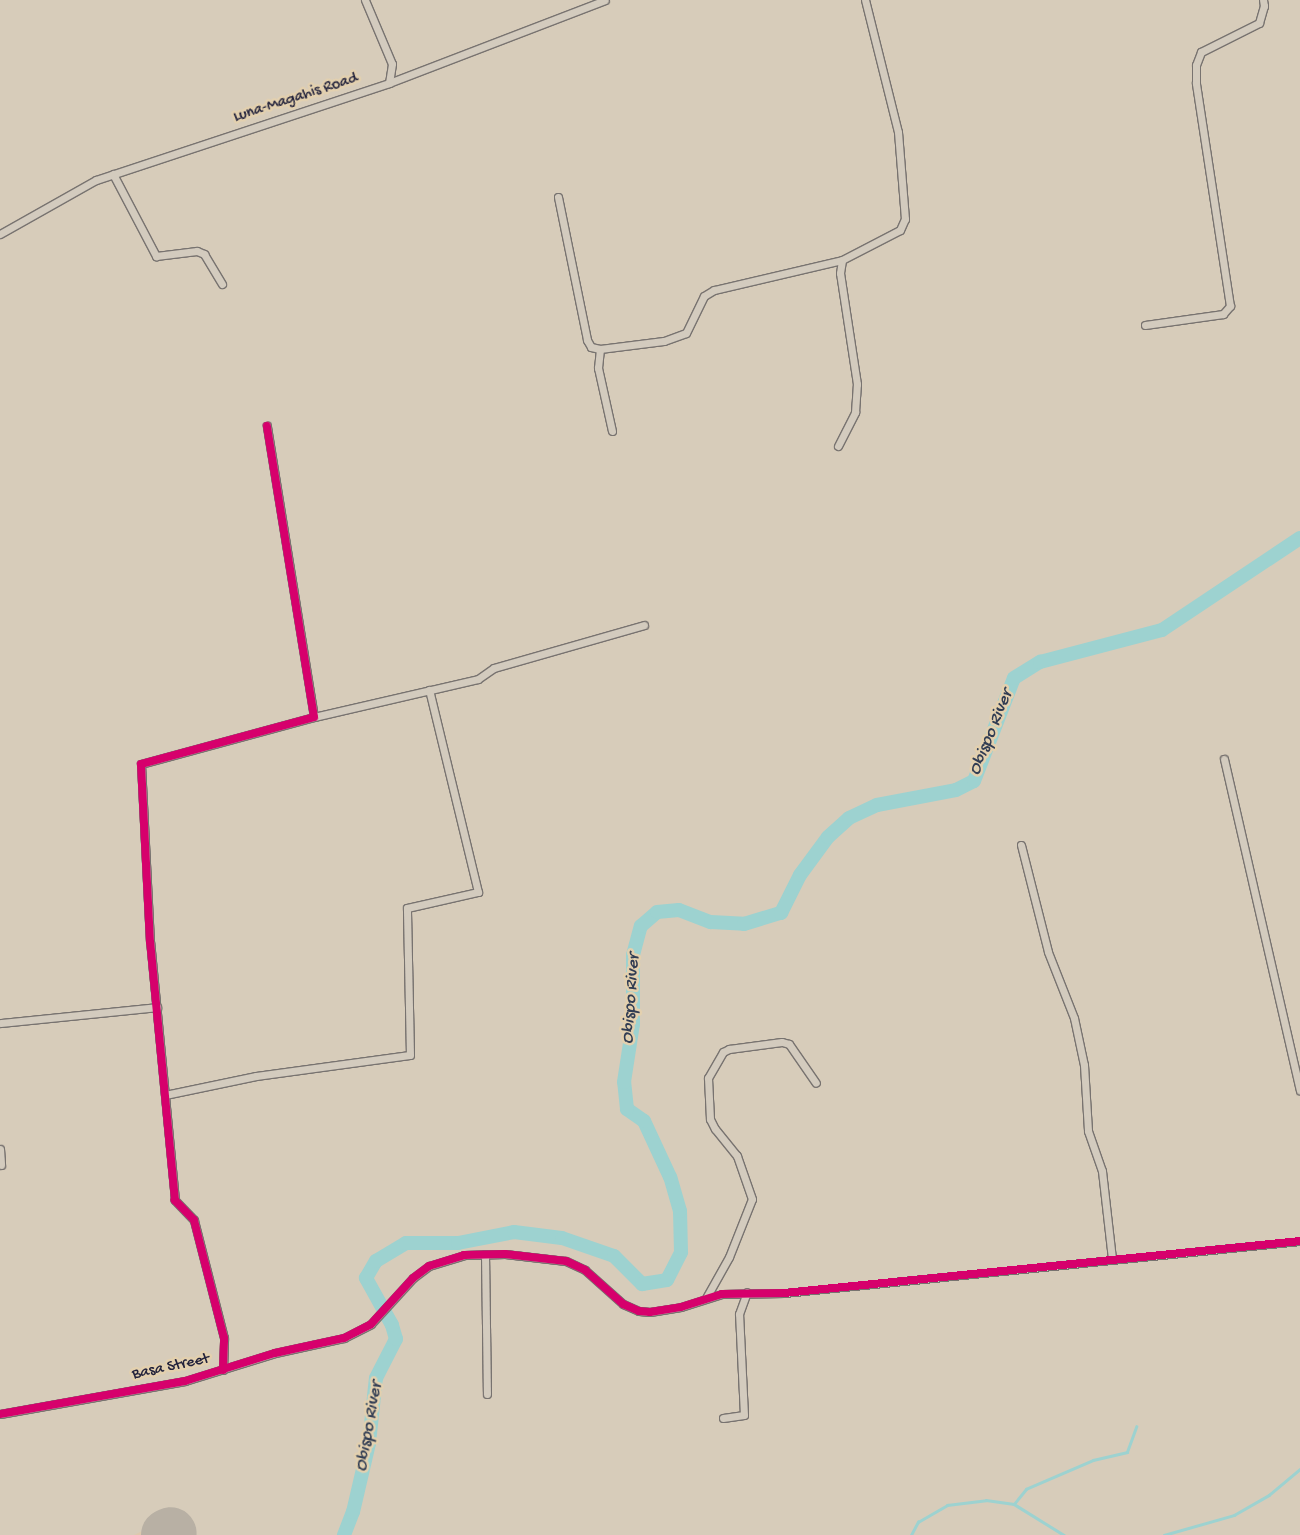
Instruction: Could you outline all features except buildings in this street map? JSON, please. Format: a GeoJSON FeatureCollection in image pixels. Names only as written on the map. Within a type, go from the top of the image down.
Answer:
{"type":"FeatureCollection","features":[{"type":"Feature","properties":{"kind":"street"},"geometry":{"type":"LineString","coordinates":[[366,0],[392,64],[389,83]]}},
{"type":"Feature","properties":{"kind":"street","name":"Luna-Magahis Road"},"geometry":{"type":"LineString","coordinates":[[0,234],[96,180],[389,83],[605,0]]}},
{"type":"Feature","properties":{"kind":"street"},"geometry":{"type":"LineString","coordinates":[[558,197],[587,340],[591,347],[600,349],[664,341],[686,333],[704,296],[714,290],[842,260],[900,230],[905,219],[898,132],[865,0]]}},
{"type":"Feature","properties":{"kind":"street"},"geometry":{"type":"LineString","coordinates":[[1144,325],[1223,314],[1230,306],[1196,83],[1196,65],[1201,52],[1259,24],[1264,6],[1263,0]]}},
{"type":"Feature","properties":{"kind":"street"},"geometry":{"type":"LineString","coordinates":[[113,174],[156,256],[197,251],[204,254],[222,284]]}},
{"type":"Feature","properties":{"kind":"street"},"geometry":{"type":"LineString","coordinates":[[838,446],[855,412],[857,384],[840,273],[842,260]]}},
{"type":"Feature","properties":{"kind":"street"},"geometry":{"type":"LineString","coordinates":[[600,349],[598,368],[612,431]]}},
{"type":"Feature","properties":{"kind":"street"},"geometry":{"type":"LineString","coordinates":[[267,426],[314,717]]}},
{"type":"Feature","properties":{"kind":"street"},"geometry":{"type":"LineString","coordinates":[[223,1370],[224,1338],[194,1220],[175,1200],[157,1007],[141,764],[314,717],[478,678],[494,668],[644,625]]}},
{"type":"Feature","properties":{"kind":"street"},"geometry":{"type":"LineString","coordinates":[[165,1095],[256,1076],[410,1055],[407,908],[478,892],[429,690]]}},
{"type":"Feature","properties":{"kind":"street"},"geometry":{"type":"LineString","coordinates":[[1224,759],[1300,1090]]}},
{"type":"Feature","properties":{"kind":"street"},"geometry":{"type":"LineString","coordinates":[[1021,845],[1048,952],[1074,1018],[1084,1065],[1088,1131],[1102,1171],[1112,1259]]}},
{"type":"Feature","properties":{"kind":"street"},"geometry":{"type":"LineString","coordinates":[[0,1023],[157,1007]]}},
{"type":"Feature","properties":{"kind":"street"},"geometry":{"type":"LineString","coordinates":[[706,1298],[729,1257],[752,1199],[737,1156],[715,1129],[710,1118],[708,1078],[723,1052],[728,1049],[782,1042],[789,1044],[816,1083]]}},
{"type":"Feature","properties":{"kind":"street"},"geometry":{"type":"LineString","coordinates":[[0,1148],[1,1166]]}},
{"type":"Feature","properties":{"kind":"street"},"geometry":{"type":"LineString","coordinates":[[487,1394],[485,1254],[550,1256],[566,1260],[585,1270],[611,1296],[639,1311],[681,1307],[706,1298],[747,1292],[784,1293],[1300,1241]]}},
{"type":"Feature","properties":{"kind":"street","name":"Basa Street"},"geometry":{"type":"LineString","coordinates":[[0,1414],[185,1381],[275,1352],[344,1338],[371,1324],[413,1278],[435,1263],[464,1254],[485,1254]]}},
{"type":"Feature","properties":{"kind":"street"},"geometry":{"type":"LineString","coordinates":[[723,1418],[744,1415],[739,1314],[747,1292]]}},
{"type":"Feature","properties":{"kind":"shaded area"},"geometry":{"type":"Polygon","coordinates":[[[181,1512],[193,1535],[134,1535],[181,1512]]]}},
{"type":"Feature","properties":{"kind":"waterway","name":"Obispo River"},"geometry":{"type":"LineString","coordinates":[[344,1535],[353,1512],[369,1443],[376,1378],[396,1339],[392,1325],[366,1278],[376,1261],[406,1243],[458,1243],[514,1232],[562,1238],[614,1256],[642,1284],[667,1280],[681,1252],[680,1211],[670,1177],[644,1121],[627,1109],[624,1082],[633,1024],[633,955],[641,926],[657,912],[679,910],[711,922],[744,924],[781,913],[800,875],[828,837],[849,818],[877,805],[956,790],[974,781],[1014,678],[1040,662],[1162,630],[1300,538]]}},
{"type":"Feature","properties":{"kind":"waterway"},"geometry":{"type":"LineString","coordinates":[[1014,1504],[1026,1489],[1093,1460],[1127,1452],[1136,1427]]}},
{"type":"Feature","properties":{"kind":"waterway"},"geometry":{"type":"LineString","coordinates":[[1164,1535],[1234,1515],[1269,1495],[1300,1469]]}},
{"type":"Feature","properties":{"kind":"waterway"},"geometry":{"type":"LineString","coordinates":[[911,1535],[918,1522],[947,1505],[986,1500],[1014,1504],[1064,1535]]}},
{"type":"Feature","properties":{"kind":"runway"},"geometry":{"type":"LineString","coordinates":[[167,1535],[171,1533]]}},
{"type":"Feature","properties":{"kind":"cycle path"},"geometry":{"type":"LineString","coordinates":[[223,1370],[224,1338],[194,1220],[175,1200],[150,942],[141,764],[314,717],[267,426]]}},
{"type":"Feature","properties":{"kind":"cycle path"},"geometry":{"type":"LineString","coordinates":[[0,1414],[185,1381],[275,1353],[344,1338],[371,1324],[413,1278],[429,1266],[464,1255],[505,1254],[566,1261],[585,1270],[623,1304],[639,1311],[650,1312],[681,1307],[722,1294],[784,1293],[1300,1241]]}}]}
